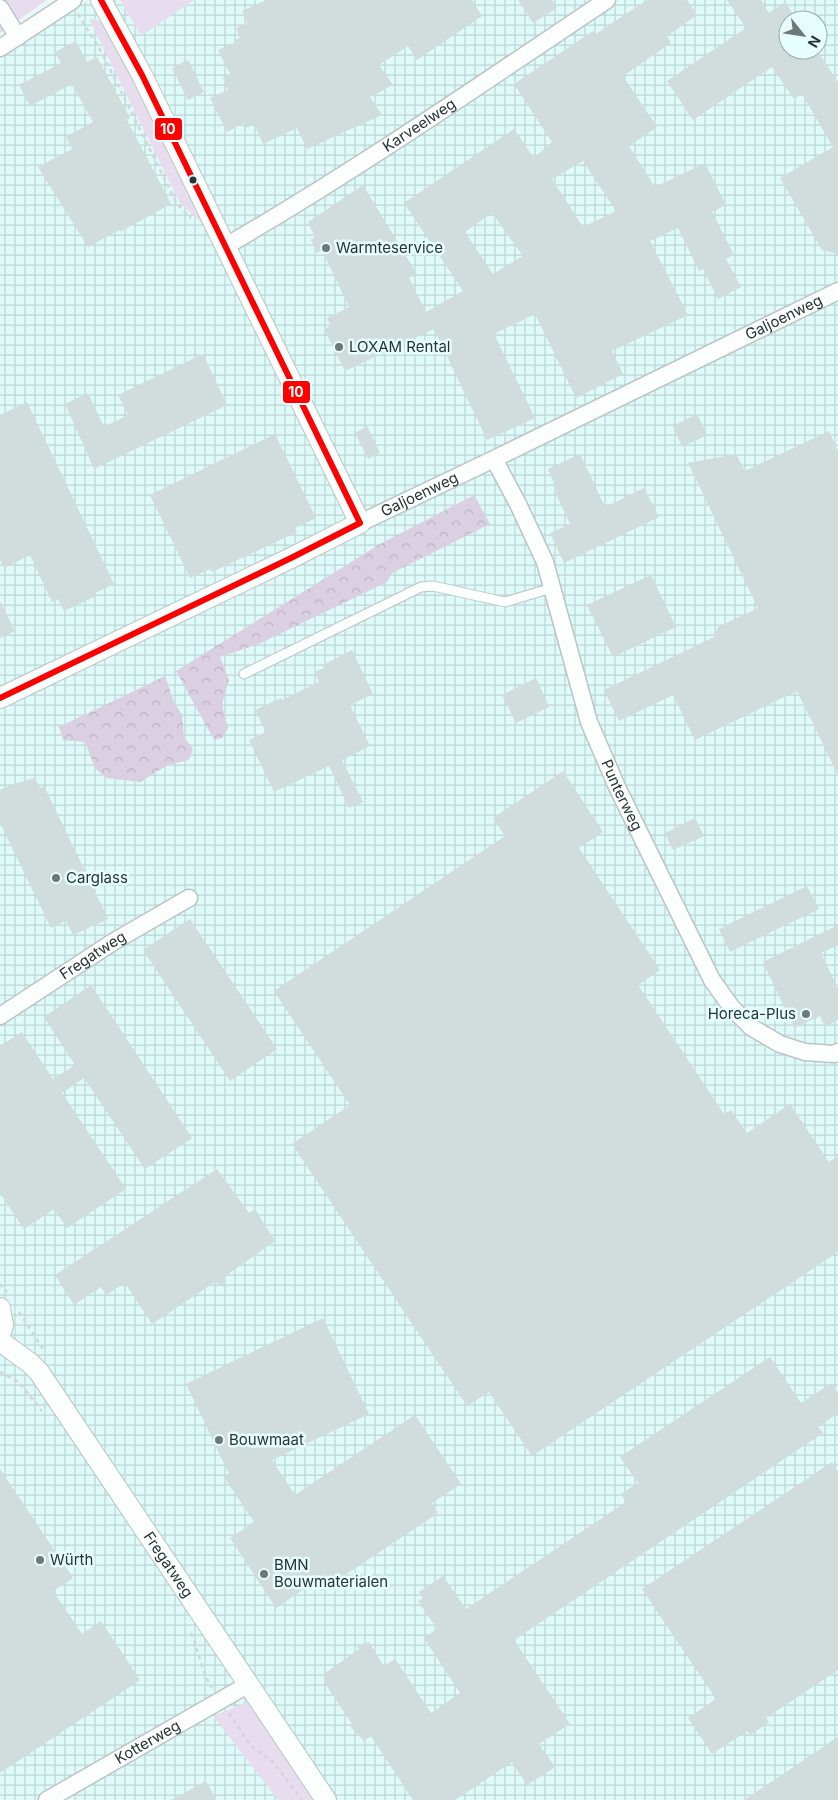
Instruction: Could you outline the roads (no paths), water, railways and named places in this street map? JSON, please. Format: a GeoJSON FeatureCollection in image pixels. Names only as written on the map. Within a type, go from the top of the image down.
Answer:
{"type":"FeatureCollection","features":[{"type":"Feature","properties":{"kind":"street"},"geometry":{"type":"LineString","coordinates":[[101,0],[128,47],[360,523]]}},
{"type":"Feature","properties":{"kind":"street","name":"Karveelweg"},"geometry":{"type":"LineString","coordinates":[[226,246],[351,171],[608,0]]}},
{"type":"Feature","properties":{"kind":"street"},"geometry":{"type":"LineString","coordinates":[[0,48],[72,1]]}},
{"type":"Feature","properties":{"kind":"street"},"geometry":{"type":"LineString","coordinates":[[0,8],[18,37]]}},
{"type":"Feature","properties":{"kind":"street","name":"Galjoenweg"},"geometry":{"type":"LineString","coordinates":[[0,698],[838,291]]}},
{"type":"Feature","properties":{"kind":"street","name":"Punterweg"},"geometry":{"type":"LineString","coordinates":[[494,459],[518,504],[544,562],[590,722],[617,787],[712,980],[732,1008],[751,1027],[780,1044],[805,1052],[834,1054],[838,1052]]}},
{"type":"Feature","properties":{"kind":"street","name":"Fregatweg"},"geometry":{"type":"LineString","coordinates":[[0,1016],[113,942],[189,898]]}},
{"type":"Feature","properties":{"kind":"street"},"geometry":{"type":"LineString","coordinates":[[0,1335],[7,1306]]}},
{"type":"Feature","properties":{"kind":"street","name":"Fregatweg"},"geometry":{"type":"LineString","coordinates":[[0,1341],[39,1372],[326,1800]]}},
{"type":"Feature","properties":{"kind":"street","name":"Kotterweg"},"geometry":{"type":"LineString","coordinates":[[48,1800],[249,1684]]}},
{"type":"Feature","properties":{"kind":"lane"},"geometry":{"type":"LineString","coordinates":[[244,674],[421,587],[433,586],[505,602],[552,588]]}},
{"type":"Feature","properties":{"kind":"place","name":"Warmteservice"},"geometry":{"type":"Point","coordinates":[326,248]}},
{"type":"Feature","properties":{"kind":"place","name":"LOXAM Rental"},"geometry":{"type":"Point","coordinates":[339,347]}},
{"type":"Feature","properties":{"kind":"place","name":"Carglass"},"geometry":{"type":"Point","coordinates":[56,878]}},
{"type":"Feature","properties":{"kind":"place","name":"Horeca-Plus"},"geometry":{"type":"Point","coordinates":[806,1014]}},
{"type":"Feature","properties":{"kind":"place","name":"Bouwmaat"},"geometry":{"type":"Point","coordinates":[219,1440]}},
{"type":"Feature","properties":{"kind":"place","name":"Würth"},"geometry":{"type":"Point","coordinates":[40,1560]}},
{"type":"Feature","properties":{"kind":"place","name":"BMN Bouwmaterialen"},"geometry":{"type":"Point","coordinates":[264,1574]}}]}
